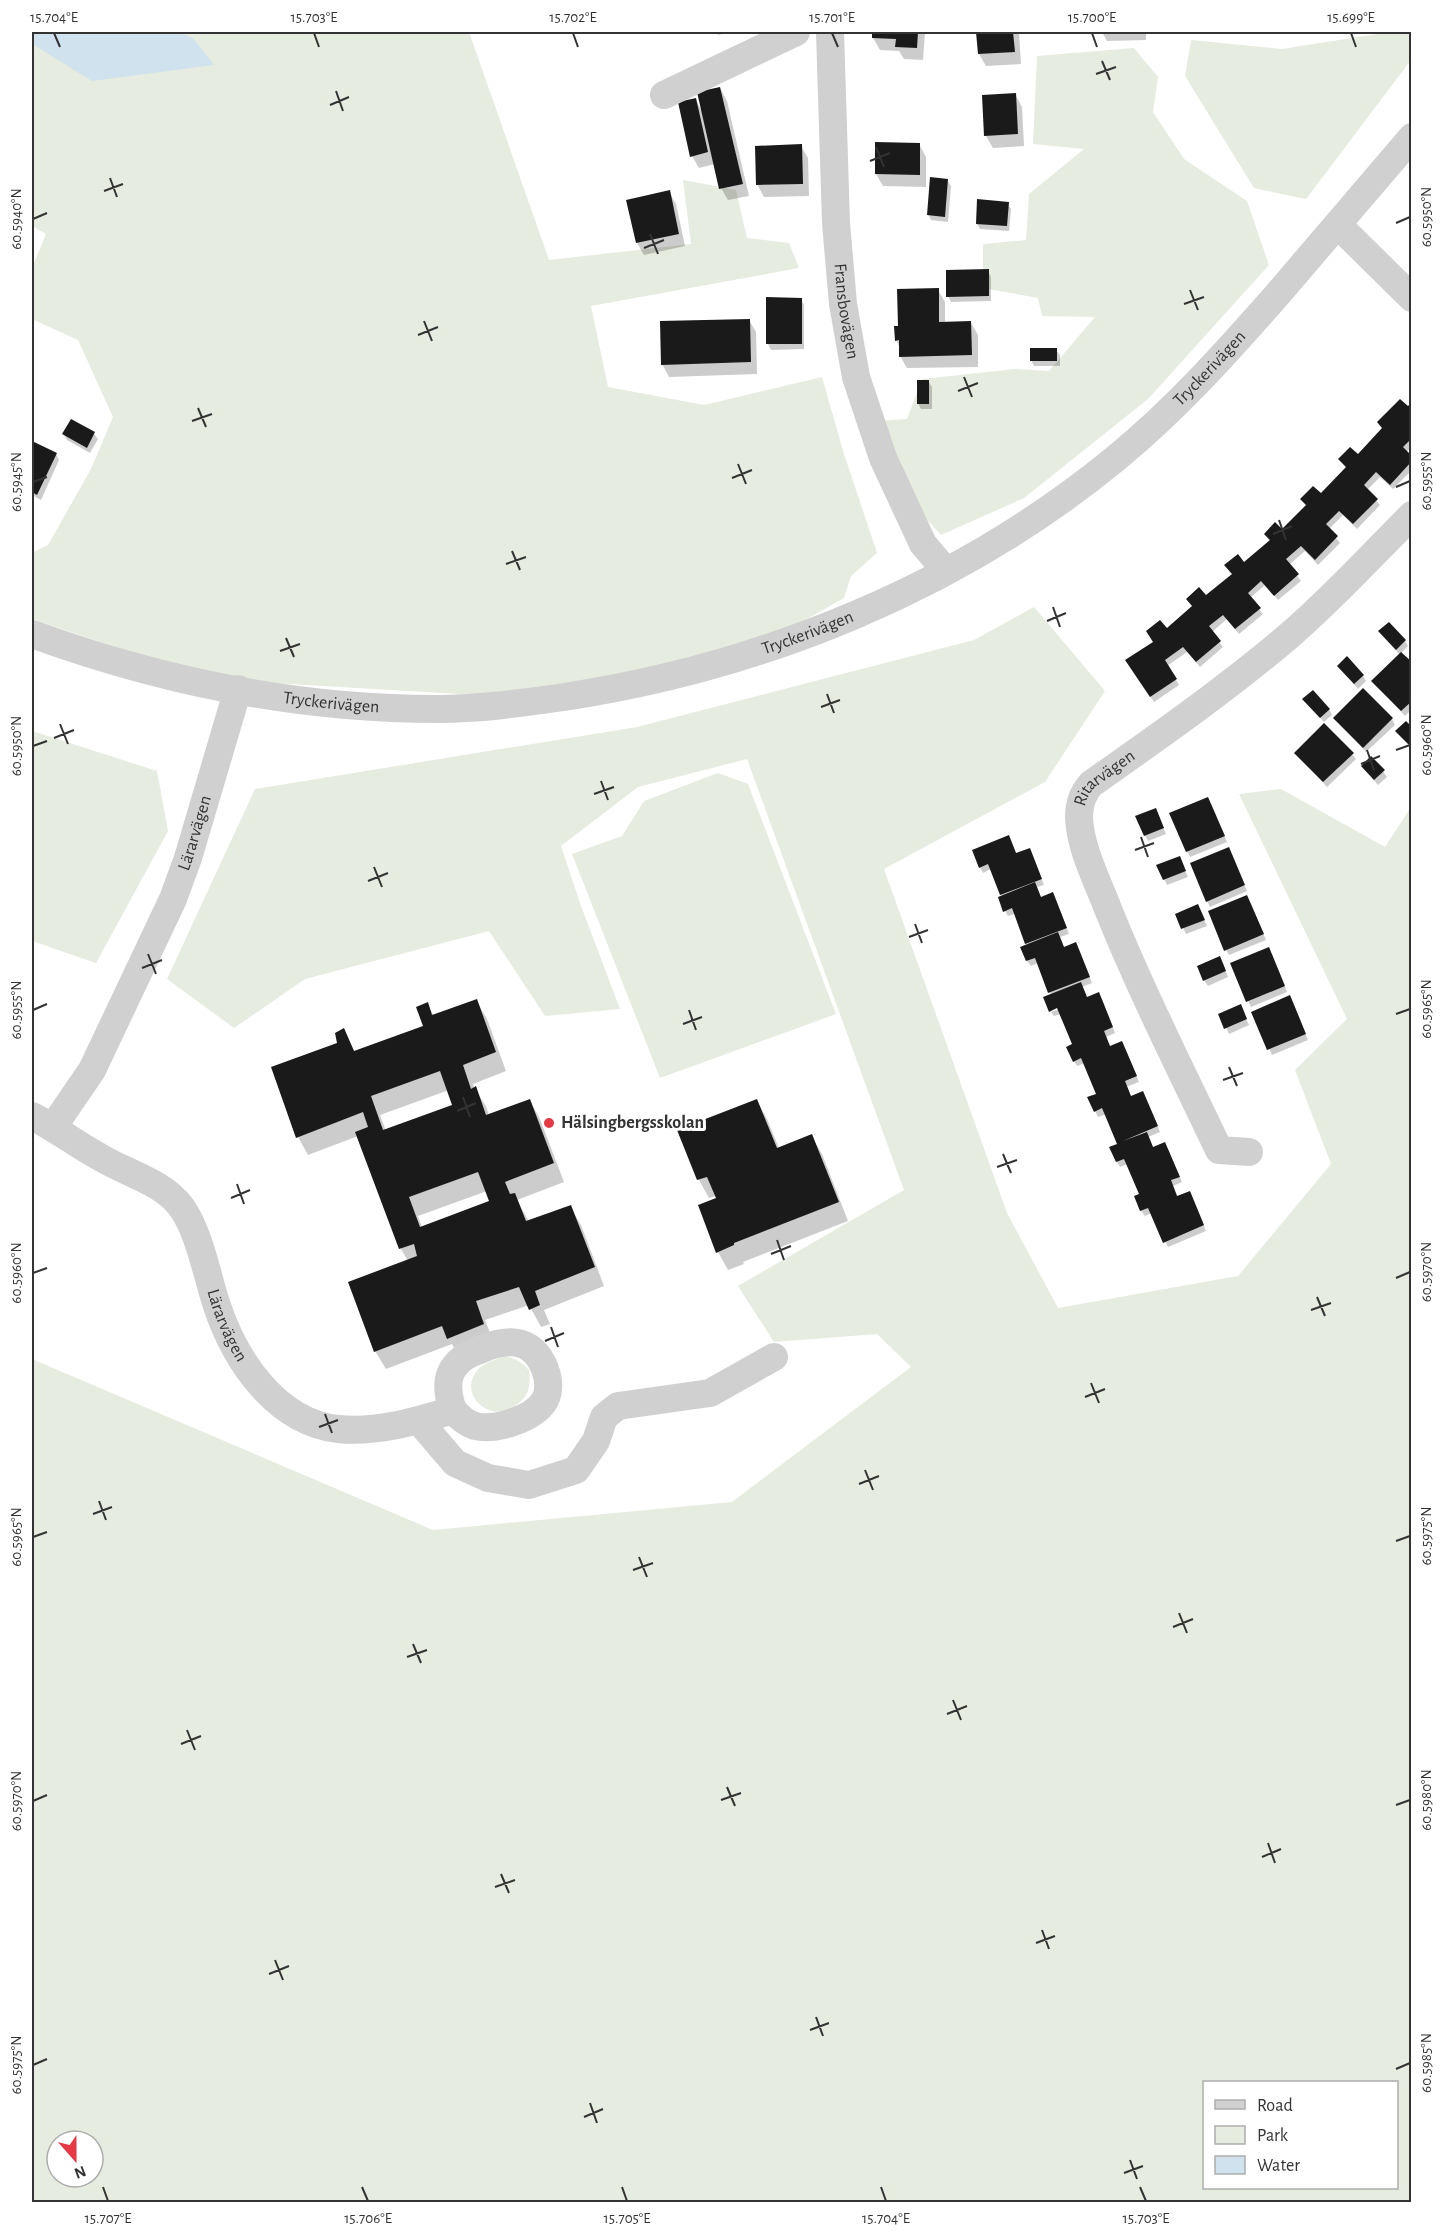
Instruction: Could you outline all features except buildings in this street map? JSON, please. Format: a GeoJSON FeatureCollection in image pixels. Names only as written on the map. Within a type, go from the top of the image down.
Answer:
{"type":"FeatureCollection","features":[{"type":"Feature","properties":{"kind":"street"},"geometry":{"type":"LineString","coordinates":[[664,95],[796,32]]}},
{"type":"Feature","properties":{"kind":"street","name":"Fransbovägen"},"geometry":{"type":"LineString","coordinates":[[830,32],[836,223],[843,304],[856,377],[877,442],[915,527],[923,544],[946,571]]}},
{"type":"Feature","properties":{"kind":"street","name":"Tryckerivägen"},"geometry":{"type":"LineString","coordinates":[[32,634],[143,670],[238,690],[367,707],[441,709],[515,705],[603,691],[690,671],[784,643],[874,607],[946,571],[1030,522],[1114,460],[1185,397],[1230,349],[1412,137]]}},
{"type":"Feature","properties":{"kind":"street"},"geometry":{"type":"LineString","coordinates":[[1338,225],[1412,298]]}},
{"type":"Feature","properties":{"kind":"street","name":"Ritarvägen"},"geometry":{"type":"LineString","coordinates":[[1249,1152],[1218,1150],[1129,960],[1102,894],[1082,838],[1079,818],[1082,796],[1091,784],[1206,702],[1292,633],[1412,515]]}},
{"type":"Feature","properties":{"kind":"street","name":"Lärarvägen"},"geometry":{"type":"LineString","coordinates":[[238,690],[188,858],[173,899],[92,1070],[42,1122],[99,1157],[166,1191],[182,1208],[192,1228],[218,1310],[247,1369],[272,1398],[308,1420],[337,1429],[412,1424],[453,1410]]}},
{"type":"Feature","properties":{"kind":"street"},"geometry":{"type":"LineString","coordinates":[[419,1420],[455,1463],[488,1478],[529,1485],[576,1470],[596,1441],[604,1417],[618,1406],[710,1393],[774,1357]]}},
{"type":"Feature","properties":{"kind":"green space"},"geometry":{"type":"Polygon","coordinates":[[[32,32],[469,32],[549,260],[691,244],[683,180],[736,190],[747,238],[789,243],[799,268],[591,306],[608,387],[704,405],[822,377],[843,451],[877,553],[851,576],[844,598],[761,645],[625,675],[477,695],[252,682],[148,658],[32,619],[32,553],[48,545],[91,469],[113,417],[78,340],[32,319],[32,268],[46,234],[32,226],[32,32]]]}},
{"type":"Feature","properties":{"kind":"green space"},"geometry":{"type":"Polygon","coordinates":[[[1390,32],[1411,32],[1411,60],[1306,199],[1254,188],[1185,76],[1191,40],[1282,49],[1390,32]]]}},
{"type":"Feature","properties":{"kind":"green space"},"geometry":{"type":"Polygon","coordinates":[[[1134,48],[1158,77],[1153,112],[1184,159],[1247,201],[1269,265],[1148,399],[1024,498],[941,535],[910,501],[876,421],[907,419],[922,379],[1015,369],[1049,371],[1095,317],[1042,316],[1038,298],[983,288],[983,244],[1026,240],[1029,194],[1084,149],[1033,144],[1037,56],[1134,48]]]}},
{"type":"Feature","properties":{"kind":"green space"},"geometry":{"type":"Polygon","coordinates":[[[1034,607],[1105,691],[1045,782],[884,869],[1007,1213],[1058,1308],[1238,1276],[1331,1164],[1295,1070],[1347,1019],[1239,794],[1281,789],[1385,847],[1411,807],[1411,2202],[32,2202],[32,1359],[433,1530],[732,1502],[911,1367],[877,1334],[774,1342],[738,1286],[904,1190],[747,759],[638,787],[561,846],[620,1009],[545,1016],[489,931],[305,979],[234,1028],[167,979],[255,789],[637,727],[974,640],[1034,607]]]}},
{"type":"Feature","properties":{"kind":"green space"},"geometry":{"type":"Polygon","coordinates":[[[32,731],[157,771],[168,831],[96,963],[32,941],[32,731]]]}},
{"type":"Feature","properties":{"kind":"green space"},"geometry":{"type":"Polygon","coordinates":[[[718,773],[748,784],[836,1014],[660,1078],[572,854],[622,836],[644,801],[718,773]]]}},
{"type":"Feature","properties":{"kind":"green space"},"geometry":{"type":"Polygon","coordinates":[[[504,1356],[518,1361],[529,1370],[529,1386],[526,1395],[515,1406],[505,1411],[487,1409],[474,1397],[471,1389],[472,1381],[482,1366],[504,1356]]]}},
{"type":"Feature","properties":{"kind":"water"},"geometry":{"type":"Polygon","coordinates":[[[32,32],[177,32],[193,38],[214,65],[92,81],[32,44],[32,32]]]}},
{"type":"Feature","properties":{"kind":"place","name":"Hälsingbergsskolan"},"geometry":{"type":"Point","coordinates":[549,1123]}}]}
